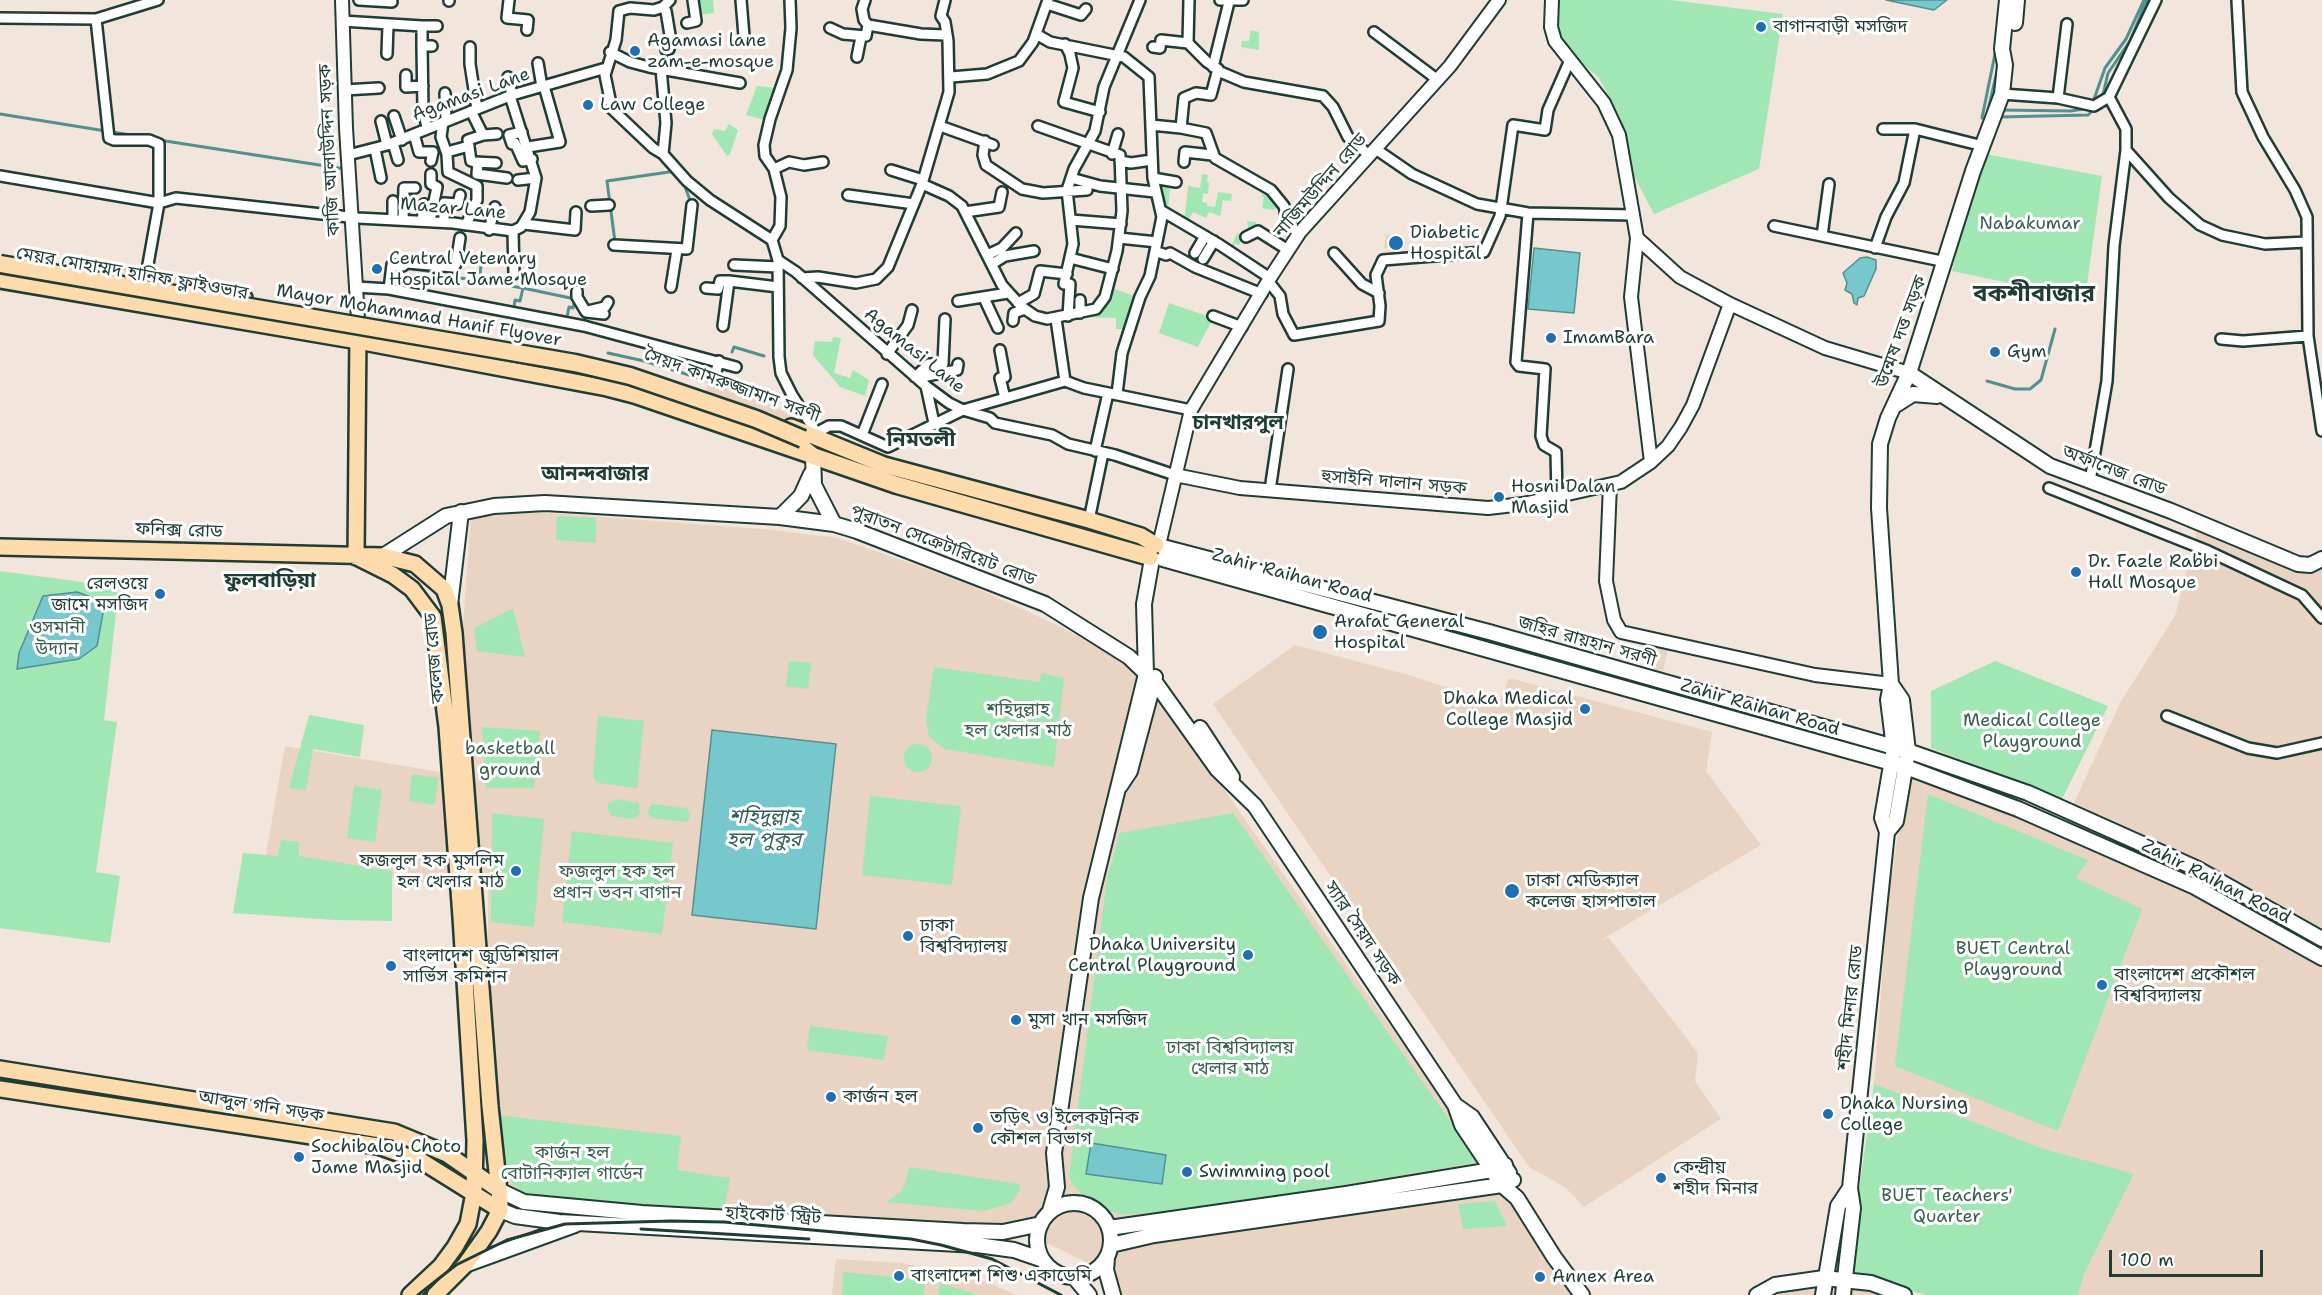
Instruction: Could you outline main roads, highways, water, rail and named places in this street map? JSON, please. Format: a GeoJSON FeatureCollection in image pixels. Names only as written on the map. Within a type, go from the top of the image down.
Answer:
{"type":"FeatureCollection","features":[{"type":"Feature","properties":{"kind":"highway","name":"Mayor Mohammad Hanif Flyover"},"geometry":{"type":"LineString","coordinates":[[0,264],[575,363],[630,376],[756,419],[811,447]]}},
{"type":"Feature","properties":{"kind":"highway","name":"মেয়র মোহাম্মদ হানিফ ফ্লাইওভার"},"geometry":{"type":"LineString","coordinates":[[0,271],[580,371],[669,395],[752,423],[811,447]]}},
{"type":"Feature","properties":{"kind":"highway"},"geometry":{"type":"LineString","coordinates":[[811,447],[938,488],[1157,552]]}},
{"type":"Feature","properties":{"kind":"main road","name":"উন্মেষ দত্ত সড়ক"},"geometry":{"type":"LineString","coordinates":[[1891,764],[1894,748],[1888,699],[1891,684],[1878,478],[1882,434],[1909,373],[1973,171],[2002,94],[2005,65],[2002,49],[2007,0]]}},
{"type":"Feature","properties":{"kind":"main road"},"geometry":{"type":"LineString","coordinates":[[2005,65],[2011,52],[2017,0]]}},
{"type":"Feature","properties":{"kind":"main road","name":"সৈয়দ কামরুজ্জামান সরণী"},"geometry":{"type":"LineString","coordinates":[[0,258],[146,281],[634,371],[716,398],[811,447],[1089,520],[1141,536],[1157,552]]}},
{"type":"Feature","properties":{"kind":"main road"},"geometry":{"type":"LineString","coordinates":[[0,280],[358,341],[634,395],[811,447]]}},
{"type":"Feature","properties":{"kind":"main road"},"geometry":{"type":"LineString","coordinates":[[356,557],[358,319]]}},
{"type":"Feature","properties":{"kind":"main road","name":"অর্ফানেজ রোড"},"geometry":{"type":"LineString","coordinates":[[1909,373],[2039,460],[2171,511],[2298,564],[2310,566],[2322,559]]}},
{"type":"Feature","properties":{"kind":"main road"},"geometry":{"type":"LineString","coordinates":[[1894,406],[1908,396],[1921,393],[1947,399]]}},
{"type":"Feature","properties":{"kind":"main road"},"geometry":{"type":"LineString","coordinates":[[780,517],[801,496],[811,447]]}},
{"type":"Feature","properties":{"kind":"main road"},"geometry":{"type":"LineString","coordinates":[[811,447],[819,499],[834,524]]}},
{"type":"Feature","properties":{"kind":"main road","name":"পুরাতন সেক্রেটারিয়েট রোড"},"geometry":{"type":"LineString","coordinates":[[383,556],[424,529],[461,512],[494,506],[545,503],[780,517],[834,524],[890,542],[1045,604],[1151,671]]}},
{"type":"Feature","properties":{"kind":"main road"},"geometry":{"type":"LineString","coordinates":[[450,604],[461,512]]}},
{"type":"Feature","properties":{"kind":"main road","name":"ফনিক্স রোড"},"geometry":{"type":"LineString","coordinates":[[0,547],[356,557]]}},
{"type":"Feature","properties":{"kind":"main road"},"geometry":{"type":"LineString","coordinates":[[1157,552],[1150,597],[1151,671],[1121,767],[1091,898],[1054,1153],[1057,1187],[1050,1211],[1041,1224],[1037,1236],[1038,1248],[1043,1260],[1062,1275],[1074,1277],[1093,1271],[1109,1251],[1154,1235],[1508,1182]]}},
{"type":"Feature","properties":{"kind":"main road","name":"জহির রায়হান সরণী"},"geometry":{"type":"LineString","coordinates":[[1157,552],[1489,632],[1908,751],[2028,793],[2198,868],[2322,939]]}},
{"type":"Feature","properties":{"kind":"main road","name":"Zahir Raihan Road"},"geometry":{"type":"LineString","coordinates":[[1157,552],[1906,767],[2018,809],[2193,886],[2322,958]]}},
{"type":"Feature","properties":{"kind":"main road","name":"কলেজ রোড"},"geometry":{"type":"LineString","coordinates":[[356,557],[383,556],[403,560],[426,571],[444,589],[450,604],[468,797],[490,1106],[500,1210]]}},
{"type":"Feature","properties":{"kind":"main road","name":"কলেজ রোড"},"geometry":{"type":"LineString","coordinates":[[356,557],[393,575],[412,589],[429,609],[436,628],[447,728],[462,938],[474,1193],[470,1216],[460,1240],[441,1266],[410,1295]]}},
{"type":"Feature","properties":{"kind":"main road","name":"স্যার সৈয়দ সড়ক"},"geometry":{"type":"LineString","coordinates":[[1151,671],[1217,769],[1236,785],[1262,816],[1455,1105],[1462,1125],[1508,1182],[1554,1257],[1582,1295]]}},
{"type":"Feature","properties":{"kind":"main road","name":"উন্মেষ দত্ত সড়ক"},"geometry":{"type":"LineString","coordinates":[[1891,684],[1902,700],[1908,751],[1906,767]]}},
{"type":"Feature","properties":{"kind":"main road","name":"শহীদ মিনার রোড"},"geometry":{"type":"LineString","coordinates":[[1843,1295],[1853,1208],[1850,1188],[1887,832],[1882,818],[1891,764]]}},
{"type":"Feature","properties":{"kind":"main road","name":"শহীদ মিনার রোড"},"geometry":{"type":"LineString","coordinates":[[1887,832],[1896,821],[1906,767]]}},
{"type":"Feature","properties":{"kind":"main road","name":"আব্দুল গনি সড়ক"},"geometry":{"type":"LineString","coordinates":[[0,1069],[370,1127],[432,1146],[474,1171],[499,1190]]}},
{"type":"Feature","properties":{"kind":"main road","name":"আব্দুল গনি সড়ক"},"geometry":{"type":"LineString","coordinates":[[0,1089],[378,1146],[423,1162],[500,1210]]}},
{"type":"Feature","properties":{"kind":"main road"},"geometry":{"type":"LineString","coordinates":[[1109,1228],[1210,1215],[1498,1168]]}},
{"type":"Feature","properties":{"kind":"main road"},"geometry":{"type":"LineString","coordinates":[[1057,1187],[1071,1203]]}},
{"type":"Feature","properties":{"kind":"main road","name":"শহীদ মিনার রোড"},"geometry":{"type":"LineString","coordinates":[[1823,1295],[1824,1278],[1838,1206],[1850,1188]]}},
{"type":"Feature","properties":{"kind":"main road","name":"হাইকোর্ট স্ট্রিট"},"geometry":{"type":"LineString","coordinates":[[499,1190],[524,1202],[642,1213],[963,1231],[1003,1232],[1041,1224]]}},
{"type":"Feature","properties":{"kind":"main road"},"geometry":{"type":"LineString","coordinates":[[1050,1211],[1071,1203],[1080,1203],[1098,1212],[1109,1228],[1106,1270],[1113,1295]]}},
{"type":"Feature","properties":{"kind":"main road"},"geometry":{"type":"LineString","coordinates":[[435,1295],[465,1265],[489,1231],[500,1210]]}},
{"type":"Feature","properties":{"kind":"main road","name":"হাইকোর্ট স্ট্রিট"},"geometry":{"type":"LineString","coordinates":[[500,1210],[535,1219],[583,1223],[977,1245],[1014,1250],[1043,1260]]}},
{"type":"Feature","properties":{"kind":"main road"},"geometry":{"type":"LineString","coordinates":[[465,1265],[583,1223]]}},
{"type":"Feature","properties":{"kind":"main road"},"geometry":{"type":"LineString","coordinates":[[1074,1277],[1089,1295]]}},
{"type":"Feature","properties":{"kind":"main road"},"geometry":{"type":"LineString","coordinates":[[1757,1295],[1775,1285],[1824,1278],[1871,1283],[1904,1295]]}},
{"type":"Feature","properties":{"kind":"water"},"geometry":{"type":"Polygon","coordinates":[[[1886,0],[1947,0],[1934,10],[1886,0]]]}},
{"type":"Feature","properties":{"kind":"water"},"geometry":{"type":"Polygon","coordinates":[[[1534,248],[1580,253],[1574,313],[1528,309],[1534,248]]]}},
{"type":"Feature","properties":{"kind":"water"},"geometry":{"type":"Polygon","coordinates":[[[1867,257],[1876,260],[1876,269],[1864,296],[1858,298],[1857,305],[1854,303],[1852,294],[1845,290],[1847,283],[1843,273],[1860,258],[1867,257]]]}},
{"type":"Feature","properties":{"kind":"water"},"geometry":{"type":"Polygon","coordinates":[[[77,592],[105,602],[97,646],[79,659],[17,669],[19,653],[43,596],[77,592]]]}},
{"type":"Feature","properties":{"kind":"water","name":"শহিদুল্লাহ হল পুকুর"},"geometry":{"type":"Polygon","coordinates":[[[712,730],[836,744],[816,929],[692,915],[712,730]]]}},
{"type":"Feature","properties":{"kind":"water"},"geometry":{"type":"Polygon","coordinates":[[[1091,1143],[1166,1155],[1162,1184],[1086,1174],[1091,1143]]]}},
{"type":"Feature","properties":{"kind":"waterway"},"geometry":{"type":"LineString","coordinates":[[2093,102],[2105,68],[2126,39],[2144,0]]}},
{"type":"Feature","properties":{"kind":"waterway"},"geometry":{"type":"LineString","coordinates":[[2102,99],[2108,73],[2130,41],[2147,0]]}},
{"type":"Feature","properties":{"kind":"waterway"},"geometry":{"type":"LineString","coordinates":[[1982,118],[1996,49]]}},
{"type":"Feature","properties":{"kind":"waterway"},"geometry":{"type":"LineString","coordinates":[[1991,110],[1988,110],[1998,67]]}},
{"type":"Feature","properties":{"kind":"waterway"},"geometry":{"type":"LineString","coordinates":[[2001,110],[2071,111],[2089,108]]}},
{"type":"Feature","properties":{"kind":"waterway"},"geometry":{"type":"LineString","coordinates":[[1999,117],[2088,115],[2095,108]]}},
{"type":"Feature","properties":{"kind":"waterway"},"geometry":{"type":"LineString","coordinates":[[0,114],[137,136]]}},
{"type":"Feature","properties":{"kind":"waterway"},"geometry":{"type":"LineString","coordinates":[[159,140],[345,169]]}},
{"type":"Feature","properties":{"kind":"waterway"},"geometry":{"type":"LineString","coordinates":[[615,242],[607,181],[676,171]]}},
{"type":"Feature","properties":{"kind":"waterway"},"geometry":{"type":"LineString","coordinates":[[684,184],[691,203]]}},
{"type":"Feature","properties":{"kind":"waterway"},"geometry":{"type":"LineString","coordinates":[[1160,251],[1163,234]]}},
{"type":"Feature","properties":{"kind":"waterway"},"geometry":{"type":"LineString","coordinates":[[390,263],[391,252]]}},
{"type":"Feature","properties":{"kind":"waterway"},"geometry":{"type":"LineString","coordinates":[[479,282],[481,266]]}},
{"type":"Feature","properties":{"kind":"waterway"},"geometry":{"type":"LineString","coordinates":[[394,281],[394,279],[400,280],[401,267],[433,272],[434,269]]}},
{"type":"Feature","properties":{"kind":"waterway"},"geometry":{"type":"LineString","coordinates":[[444,270],[455,272],[454,277],[523,288],[575,299],[573,308],[569,307],[567,317],[514,308],[515,300],[520,301],[523,288]]}},
{"type":"Feature","properties":{"kind":"waterway"},"geometry":{"type":"LineString","coordinates":[[2015,389],[2030,389],[2041,380],[2055,329]]}},
{"type":"Feature","properties":{"kind":"waterway"},"geometry":{"type":"LineString","coordinates":[[608,353],[644,361],[649,344]]}},
{"type":"Feature","properties":{"kind":"waterway"},"geometry":{"type":"LineString","coordinates":[[732,352],[734,347],[764,356]]}},
{"type":"Feature","properties":{"kind":"waterway"},"geometry":{"type":"LineString","coordinates":[[644,361],[757,396]]}},
{"type":"Feature","properties":{"kind":"waterway"},"geometry":{"type":"LineString","coordinates":[[1987,381],[2015,389]]}},
{"type":"Feature","properties":{"kind":"railway"},"geometry":{"type":"LineString","coordinates":[[418,1295],[456,1265],[507,1240],[565,1224],[671,1221],[724,1222],[911,1239],[992,1259],[1061,1295]]}},
{"type":"Feature","properties":{"kind":"railway"},"geometry":{"type":"LineString","coordinates":[[641,1229],[809,1239]]}},
{"type":"Feature","properties":{"kind":"place","name":"বাগানবাড়ী মসজিদ"},"geometry":{"type":"Point","coordinates":[1761,27]}},
{"type":"Feature","properties":{"kind":"place","name":"Agamasi lane zam-e-mosque"},"geometry":{"type":"Point","coordinates":[635,51]}},
{"type":"Feature","properties":{"kind":"place","name":"Law College"},"geometry":{"type":"Point","coordinates":[588,105]}},
{"type":"Feature","properties":{"kind":"place","name":"Diabetic Hospital"},"geometry":{"type":"Point","coordinates":[1396,243]}},
{"type":"Feature","properties":{"kind":"place","name":"Central Vetenary Hospital Jame Mosque"},"geometry":{"type":"Point","coordinates":[377,269]}},
{"type":"Feature","properties":{"kind":"place","name":"ImamBara"},"geometry":{"type":"Point","coordinates":[1551,338]}},
{"type":"Feature","properties":{"kind":"place","name":"Gym"},"geometry":{"type":"Point","coordinates":[1995,352]}},
{"type":"Feature","properties":{"kind":"place","name":"Hosni Dalan Masjid"},"geometry":{"type":"Point","coordinates":[1499,497]}},
{"type":"Feature","properties":{"kind":"place","name":"Dr. Fazle Rabbi Hall Mosque"},"geometry":{"type":"Point","coordinates":[2076,572]}},
{"type":"Feature","properties":{"kind":"place","name":"রেলওয়ে জামে মসজিদ"},"geometry":{"type":"Point","coordinates":[160,594]}},
{"type":"Feature","properties":{"kind":"place","name":"Arafat General Hospital"},"geometry":{"type":"Point","coordinates":[1320,632]}},
{"type":"Feature","properties":{"kind":"place","name":"Dhaka Medical College Masjid"},"geometry":{"type":"Point","coordinates":[1585,709]}},
{"type":"Feature","properties":{"kind":"place","name":"ফজলুল হক মুসলিম হল খেলার মাঠ"},"geometry":{"type":"Point","coordinates":[516,871]}},
{"type":"Feature","properties":{"kind":"place","name":"ঢাকা মেডিক্যাল কলেজ হাসপাতাল"},"geometry":{"type":"Point","coordinates":[1512,891]}},
{"type":"Feature","properties":{"kind":"place","name":"ঢাকা বিশ্ববিদ্যালয়"},"geometry":{"type":"Point","coordinates":[908,936]}},
{"type":"Feature","properties":{"kind":"place","name":"Dhaka University Central Playground"},"geometry":{"type":"Point","coordinates":[1248,955]}},
{"type":"Feature","properties":{"kind":"place","name":"বাংলাদেশ জুডিশিয়াল সার্ভিস কমিশন"},"geometry":{"type":"Point","coordinates":[391,966]}},
{"type":"Feature","properties":{"kind":"place","name":"বাংলাদেশ প্রকৌশল বিশ্ববিদ্যালয়"},"geometry":{"type":"Point","coordinates":[2102,985]}},
{"type":"Feature","properties":{"kind":"place","name":"মুসা খান মসজিদ"},"geometry":{"type":"Point","coordinates":[1016,1020]}},
{"type":"Feature","properties":{"kind":"place","name":"কার্জন হল"},"geometry":{"type":"Point","coordinates":[831,1097]}},
{"type":"Feature","properties":{"kind":"place","name":"Dhaka Nursing College"},"geometry":{"type":"Point","coordinates":[1828,1114]}},
{"type":"Feature","properties":{"kind":"place","name":"তড়িৎ ও ইলেকট্রনিক কৌশল বিভাগ"},"geometry":{"type":"Point","coordinates":[978,1128]}},
{"type":"Feature","properties":{"kind":"place","name":"Sochibaloy Choto Jame Masjid"},"geometry":{"type":"Point","coordinates":[299,1157]}},
{"type":"Feature","properties":{"kind":"place","name":"Swimming pool"},"geometry":{"type":"Point","coordinates":[1187,1172]}},
{"type":"Feature","properties":{"kind":"place","name":"কেন্দ্রীয় শহীদ মিনার"},"geometry":{"type":"Point","coordinates":[1661,1178]}},
{"type":"Feature","properties":{"kind":"place","name":"বাংলাদেশ শিশু একাডেমি"},"geometry":{"type":"Point","coordinates":[899,1276]}},
{"type":"Feature","properties":{"kind":"place","name":"Annex Area"},"geometry":{"type":"Point","coordinates":[1540,1277]}},
{"type":"Feature","properties":{"kind":"district","name":"বকশীবাজার"},"geometry":{"type":"Point","coordinates":[2034,295]}},
{"type":"Feature","properties":{"kind":"district","name":"চানখারপুল"},"geometry":{"type":"Point","coordinates":[1238,424]}},
{"type":"Feature","properties":{"kind":"district","name":"নিমতলী"},"geometry":{"type":"Point","coordinates":[921,441]}},
{"type":"Feature","properties":{"kind":"district","name":"আনন্দবাজার"},"geometry":{"type":"Point","coordinates":[595,475]}},
{"type":"Feature","properties":{"kind":"district","name":"ফুলবাড়িয়া"},"geometry":{"type":"Point","coordinates":[270,582]}},
{"type":"Feature","properties":{"kind":"park label","name":"Nabakumar"},"geometry":{"type":"Point","coordinates":[2030,224]}},
{"type":"Feature","properties":{"kind":"park label","name":"ওসমানী উদ্যান"},"geometry":{"type":"Point","coordinates":[57,638]}},
{"type":"Feature","properties":{"kind":"park label","name":"শহিদুল্লাহ হল খেলার মাঠ"},"geometry":{"type":"Point","coordinates":[1018,720]}},
{"type":"Feature","properties":{"kind":"park label","name":"Medical College Playground"},"geometry":{"type":"Point","coordinates":[2032,731]}},
{"type":"Feature","properties":{"kind":"park label","name":"basketball ground"},"geometry":{"type":"Point","coordinates":[510,759]}},
{"type":"Feature","properties":{"kind":"park label","name":"ফজলুল হক হল প্রধান ভবন বাগান"},"geometry":{"type":"Point","coordinates":[617,882]}},
{"type":"Feature","properties":{"kind":"park label","name":"BUET Central Playground"},"geometry":{"type":"Point","coordinates":[2013,959]}},
{"type":"Feature","properties":{"kind":"park label","name":"ঢাকা বিশ্ববিদ্যালয় খেলার মাঠ"},"geometry":{"type":"Point","coordinates":[1230,1058]}},
{"type":"Feature","properties":{"kind":"park label","name":"কার্জন হল বোটানিক্যাল গার্ডেন"},"geometry":{"type":"Point","coordinates":[572,1163]}},
{"type":"Feature","properties":{"kind":"park label","name":"BUET Teachers' Quarter"},"geometry":{"type":"Point","coordinates":[1947,1206]}}]}
